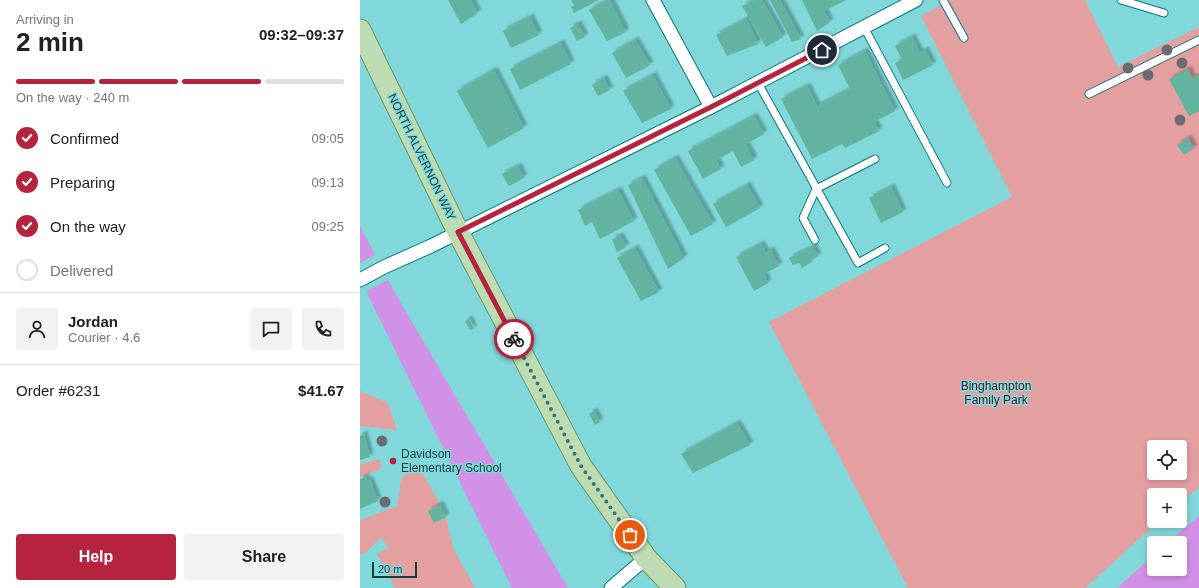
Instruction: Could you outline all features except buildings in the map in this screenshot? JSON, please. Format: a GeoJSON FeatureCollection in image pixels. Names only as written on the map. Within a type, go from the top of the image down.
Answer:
{"type":"FeatureCollection","features":[{"type":"Feature","properties":{"kind":"main road","name":"NORTH ALVERNON WAY"},"geometry":{"type":"LineString","coordinates":[[360,30],[458,232],[581,466],[646,558],[675,588]]}},
{"type":"Feature","properties":{"kind":"street"},"geometry":{"type":"LineString","coordinates":[[653,0],[711,107]]}},
{"type":"Feature","properties":{"kind":"street"},"geometry":{"type":"LineString","coordinates":[[360,280],[711,107],[916,0]]}},
{"type":"Feature","properties":{"kind":"street"},"geometry":{"type":"LineString","coordinates":[[611,588],[646,558]]}},
{"type":"Feature","properties":{"kind":"lane"},"geometry":{"type":"LineString","coordinates":[[943,0],[964,38]]}},
{"type":"Feature","properties":{"kind":"lane"},"geometry":{"type":"LineString","coordinates":[[1121,0],[1164,13]]}},
{"type":"Feature","properties":{"kind":"lane"},"geometry":{"type":"LineString","coordinates":[[864,27],[947,183]]}},
{"type":"Feature","properties":{"kind":"lane"},"geometry":{"type":"LineString","coordinates":[[1089,94],[1199,40]]}},
{"type":"Feature","properties":{"kind":"lane"},"geometry":{"type":"LineString","coordinates":[[758,83],[858,263],[885,248]]}},
{"type":"Feature","properties":{"kind":"lane"},"geometry":{"type":"LineString","coordinates":[[815,240],[803,218],[816,189],[875,159]]}},
{"type":"Feature","properties":{"kind":"green space","name":"Binghampton Family Park"},"geometry":{"type":"Polygon","coordinates":[[[951,0],[1085,0],[1118,67],[1199,27],[1199,487],[1187,497],[1187,488],[1147,488],[1147,528],[1151,528],[1085,588],[908,588],[769,322],[1012,197],[921,16],[951,0]]]}},
{"type":"Feature","properties":{"kind":"green space"},"geometry":{"type":"Polygon","coordinates":[[[360,391],[388,403],[397,430],[360,426],[360,391]]]}},
{"type":"Feature","properties":{"kind":"green space"},"geometry":{"type":"Polygon","coordinates":[[[380,459],[381,469],[360,477],[360,464],[380,459]]]}},
{"type":"Feature","properties":{"kind":"green space"},"geometry":{"type":"Polygon","coordinates":[[[417,463],[440,504],[428,511],[434,523],[446,517],[453,548],[475,588],[395,588],[377,554],[388,548],[381,537],[367,552],[360,555],[360,520],[397,506],[401,479],[417,463]]]}},
{"type":"Feature","properties":{"kind":"shaded area"},"geometry":{"type":"Polygon","coordinates":[[[360,226],[395,293],[568,588],[512,588],[360,279],[360,226]]]}},
{"type":"Feature","properties":{"kind":"shaded area"},"geometry":{"type":"Polygon","coordinates":[[[1199,516],[1199,588],[1117,588],[1147,561],[1147,576],[1187,576],[1187,536],[1175,536],[1185,528],[1187,528],[1187,526],[1199,516]]]}},
{"type":"Feature","properties":{"kind":"pier"},"geometry":{"type":"Polygon","coordinates":[[[377,254],[389,279],[365,292],[360,283],[360,263],[377,254]]]}},
{"type":"Feature","properties":{"kind":"way so far"},"geometry":{"type":"LineString","coordinates":[[514,339],[581,466],[630,535]]}},
{"type":"Feature","properties":{"kind":"place","name":"Davidson Elementary School"},"geometry":{"type":"Point","coordinates":[393,461]}},
{"type":"Feature","properties":{"kind":"route"},"geometry":{"type":"LineString","coordinates":[[514,339],[458,232],[711,107],[822,50]]}}]}
